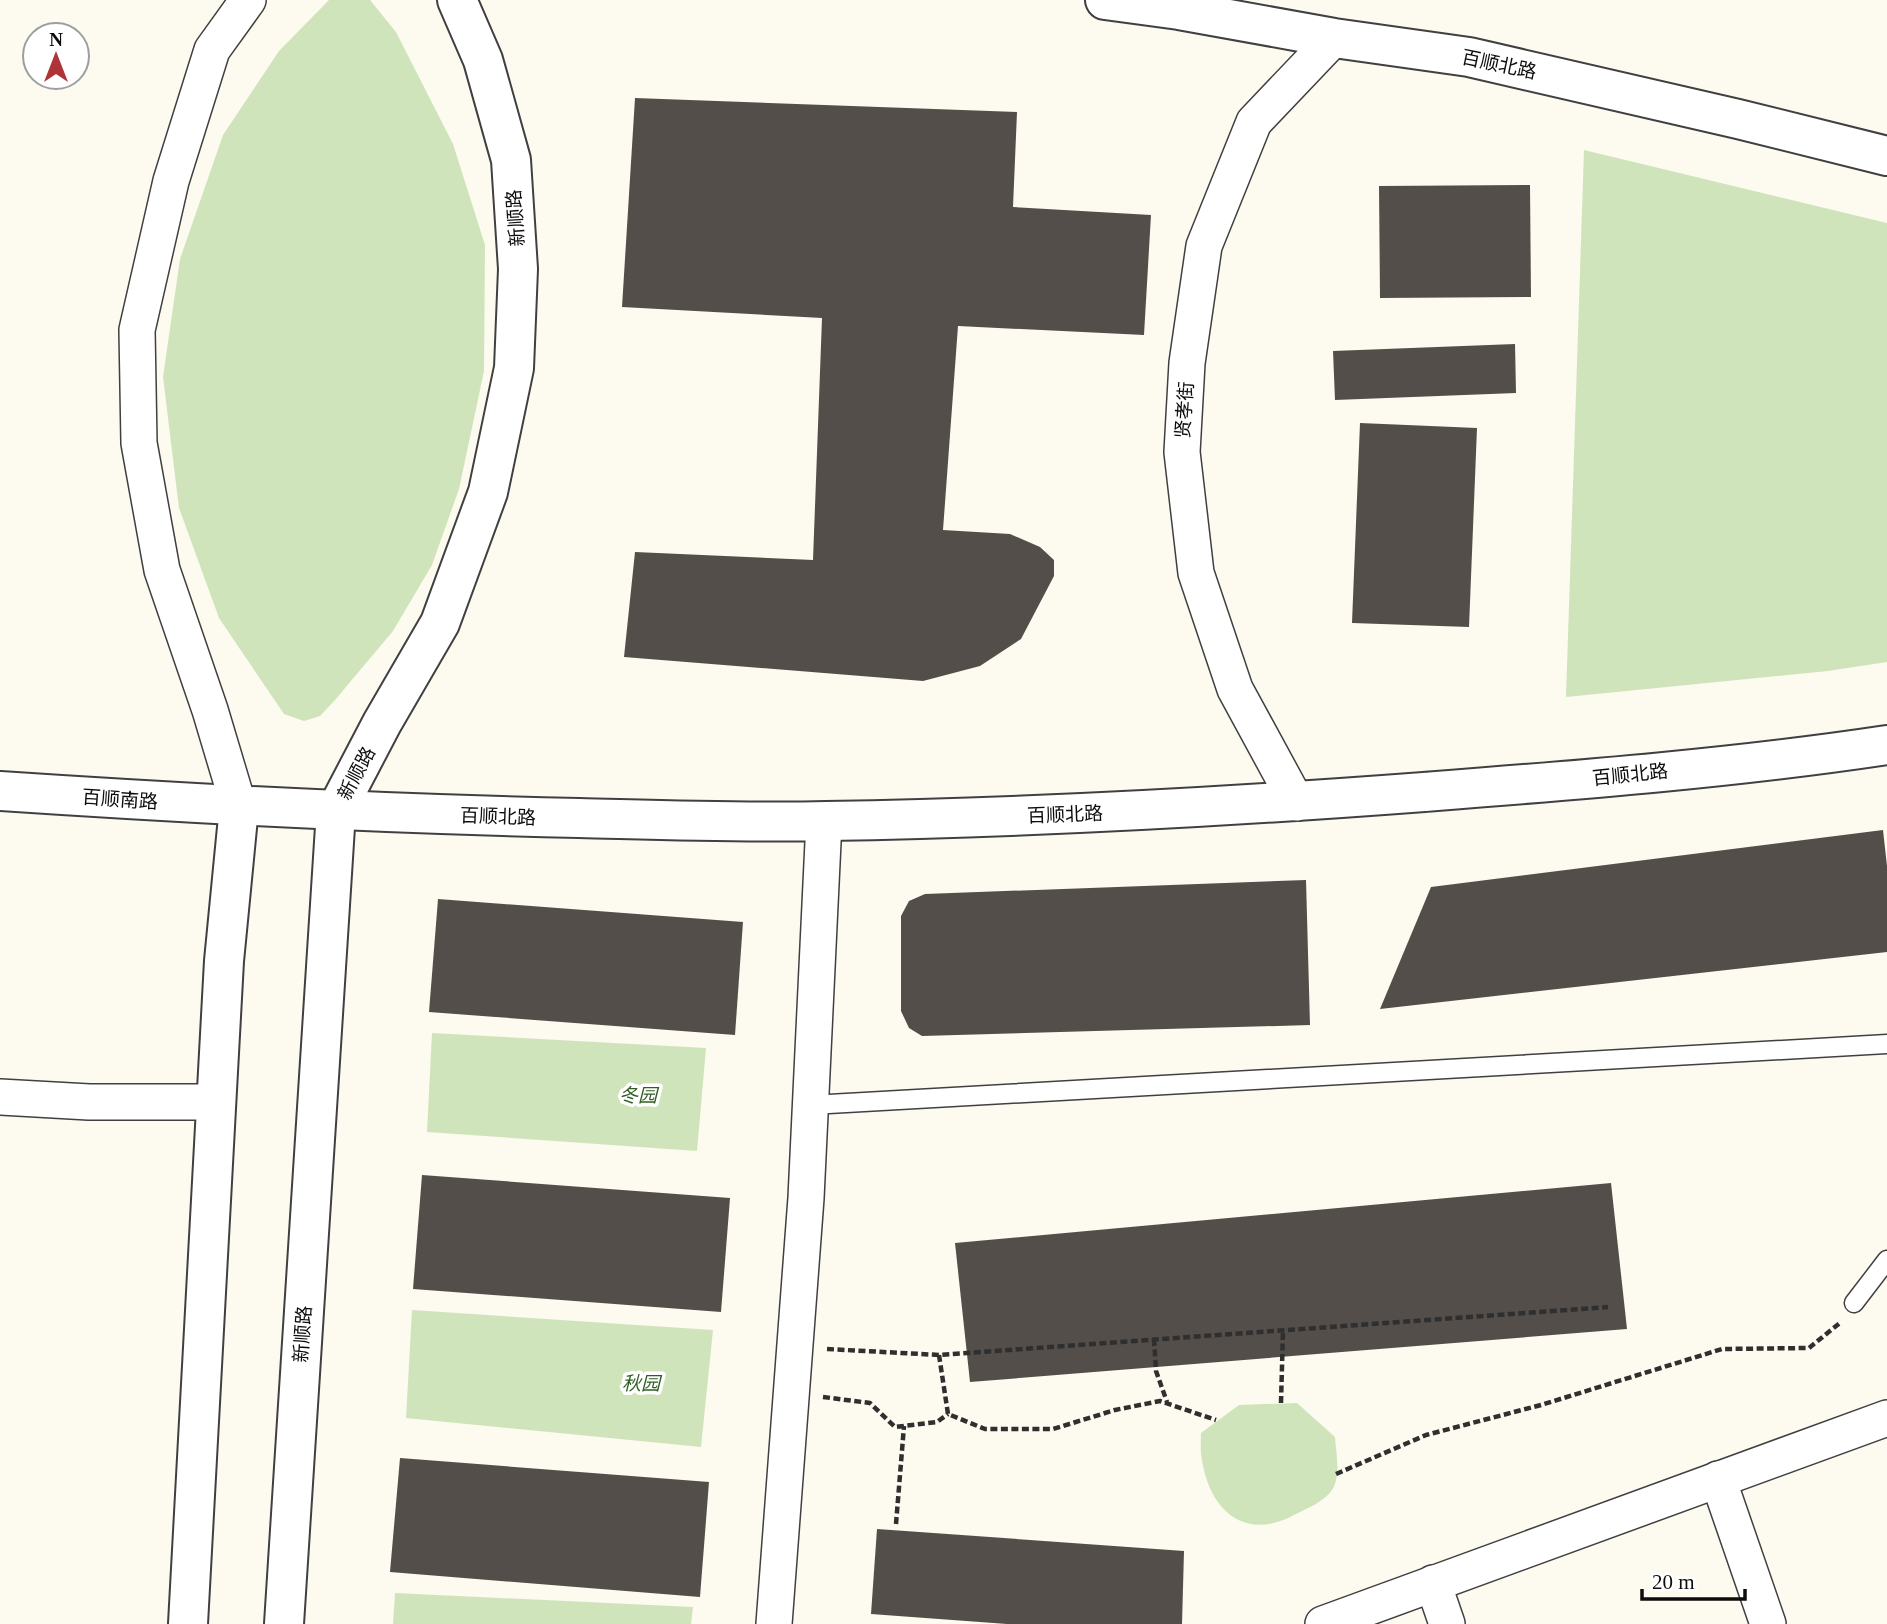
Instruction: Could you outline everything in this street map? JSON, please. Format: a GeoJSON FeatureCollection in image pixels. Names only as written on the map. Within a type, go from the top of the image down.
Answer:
{"type":"FeatureCollection","features":[{"type":"Feature","properties":{"kind":"street"},"geometry":{"type":"LineString","coordinates":[[188,1624],[216,1102],[239,807],[210,710],[162,570],[139,443],[137,330],[171,181],[212,50],[248,0]]}},
{"type":"Feature","properties":{"kind":"street","name":"新顺路"},"geometry":{"type":"LineString","coordinates":[[284,1624],[336,811],[382,723],[440,623],[488,492],[514,368],[518,269],[511,160],[483,60],[457,0]]}},
{"type":"Feature","properties":{"kind":"street","name":"百顺北路"},"geometry":{"type":"LineString","coordinates":[[1105,0],[1179,10],[1334,38],[1469,57],[1887,156]]}},
{"type":"Feature","properties":{"kind":"street","name":"贤孝街"},"geometry":{"type":"LineString","coordinates":[[1297,803],[1235,689],[1196,573],[1182,452],[1187,363],[1204,246],[1254,122],[1334,38]]}},
{"type":"Feature","properties":{"kind":"street","name":"百顺北路"},"geometry":{"type":"LineString","coordinates":[[239,807],[661,820],[824,821],[1157,810],[1297,803],[1695,768],[1887,745]]}},
{"type":"Feature","properties":{"kind":"street","name":"百顺南路"},"geometry":{"type":"LineString","coordinates":[[0,791],[239,807]]}},
{"type":"Feature","properties":{"kind":"street"},"geometry":{"type":"LineString","coordinates":[[774,1624],[811,1105],[824,821]]}},
{"type":"Feature","properties":{"kind":"street"},"geometry":{"type":"LineString","coordinates":[[0,1097],[89,1102],[216,1102]]}},
{"type":"Feature","properties":{"kind":"street"},"geometry":{"type":"LineString","coordinates":[[1323,1624],[1887,1418]]}},
{"type":"Feature","properties":{"kind":"street"},"geometry":{"type":"LineString","coordinates":[[1718,1479],[1768,1624]]}},
{"type":"Feature","properties":{"kind":"street"},"geometry":{"type":"LineString","coordinates":[[1433,1583],[1447,1624]]}},
{"type":"Feature","properties":{"kind":"lane"},"geometry":{"type":"LineString","coordinates":[[811,1105],[1887,1044]]}},
{"type":"Feature","properties":{"kind":"lane"},"geometry":{"type":"LineString","coordinates":[[1854,1304],[1887,1260]]}},
{"type":"Feature","properties":{"kind":"path"},"geometry":{"type":"LineString","coordinates":[[1336,1474],[1426,1436],[1541,1405],[1722,1349],[1809,1348],[1845,1318],[1854,1304]]}},
{"type":"Feature","properties":{"kind":"path"},"geometry":{"type":"LineString","coordinates":[[795,1347],[939,1355],[1608,1307]]}},
{"type":"Feature","properties":{"kind":"path"},"geometry":{"type":"LineString","coordinates":[[1281,1403],[1283,1330]]}},
{"type":"Feature","properties":{"kind":"path"},"geometry":{"type":"LineString","coordinates":[[1154,1339],[1156,1371],[1168,1404]]}},
{"type":"Feature","properties":{"kind":"path"},"geometry":{"type":"LineString","coordinates":[[939,1355],[948,1414]]}},
{"type":"Feature","properties":{"kind":"path"},"geometry":{"type":"LineString","coordinates":[[791,1392],[870,1404],[895,1427],[937,1422],[948,1414]]}},
{"type":"Feature","properties":{"kind":"path"},"geometry":{"type":"LineString","coordinates":[[948,1414],[985,1429],[1053,1429],[1115,1410],[1160,1401],[1216,1420]]}},
{"type":"Feature","properties":{"kind":"path"},"geometry":{"type":"LineString","coordinates":[[897,1524],[904,1426]]}},
{"type":"Feature","properties":{"kind":"green space"},"geometry":{"type":"Polygon","coordinates":[[[329,0],[370,0],[396,32],[453,144],[485,245],[484,371],[459,489],[432,565],[393,631],[320,716],[304,721],[284,714],[219,618],[179,508],[163,377],[180,259],[223,135],[279,51],[329,0]]]}},
{"type":"Feature","properties":{"kind":"green space"},"geometry":{"type":"Polygon","coordinates":[[[1584,150],[1887,223],[1887,662],[1828,671],[1566,697],[1584,150]]]}},
{"type":"Feature","properties":{"kind":"green space","name":"冬园"},"geometry":{"type":"Polygon","coordinates":[[[432,1033],[706,1048],[697,1151],[427,1132],[432,1033]]]}},
{"type":"Feature","properties":{"kind":"green space","name":"秋园"},"geometry":{"type":"Polygon","coordinates":[[[412,1310],[713,1330],[701,1447],[406,1418],[412,1310]]]}},
{"type":"Feature","properties":{"kind":"green space"},"geometry":{"type":"Polygon","coordinates":[[[1297,1403],[1335,1437],[1335,1485],[1325,1498],[1316,1504],[1278,1522],[1261,1525],[1246,1523],[1233,1517],[1213,1494],[1206,1478],[1201,1454],[1201,1433],[1239,1405],[1297,1403]]]}},
{"type":"Feature","properties":{"kind":"green space"},"geometry":{"type":"Polygon","coordinates":[[[395,1593],[693,1607],[691,1624],[393,1624],[395,1593]]]}},
{"type":"Feature","properties":{"kind":"building"},"geometry":{"type":"Polygon","coordinates":[[[635,98],[1017,112],[1013,207],[1151,215],[1144,335],[958,326],[943,530],[1010,534],[1040,547],[1054,560],[1054,576],[1021,639],[980,666],[923,681],[624,657],[635,552],[813,560],[822,318],[622,307],[635,98]]]}},
{"type":"Feature","properties":{"kind":"building"},"geometry":{"type":"Polygon","coordinates":[[[1530,185],[1531,297],[1380,298],[1379,186],[1530,185]]]}},
{"type":"Feature","properties":{"kind":"building"},"geometry":{"type":"Polygon","coordinates":[[[1515,344],[1516,393],[1335,400],[1333,351],[1515,344]]]}},
{"type":"Feature","properties":{"kind":"building"},"geometry":{"type":"Polygon","coordinates":[[[1360,423],[1477,428],[1469,627],[1352,623],[1360,423]]]}},
{"type":"Feature","properties":{"kind":"building"},"geometry":{"type":"Polygon","coordinates":[[[1883,830],[1887,866],[1887,952],[1380,1009],[1431,887],[1883,830]]]}},
{"type":"Feature","properties":{"kind":"building"},"geometry":{"type":"Polygon","coordinates":[[[1306,880],[1310,1025],[922,1036],[909,1028],[901,1011],[901,916],[909,901],[925,894],[1306,880]]]}},
{"type":"Feature","properties":{"kind":"building"},"geometry":{"type":"Polygon","coordinates":[[[438,899],[743,922],[735,1035],[429,1012],[438,899]]]}},
{"type":"Feature","properties":{"kind":"building"},"geometry":{"type":"Polygon","coordinates":[[[422,1175],[730,1198],[721,1312],[413,1289],[422,1175]]]}},
{"type":"Feature","properties":{"kind":"building"},"geometry":{"type":"Polygon","coordinates":[[[1611,1183],[1627,1329],[970,1382],[955,1243],[1611,1183]]]}},
{"type":"Feature","properties":{"kind":"building"},"geometry":{"type":"Polygon","coordinates":[[[400,1458],[709,1482],[700,1597],[390,1572],[400,1458]]]}},
{"type":"Feature","properties":{"kind":"building"},"geometry":{"type":"Polygon","coordinates":[[[877,1529],[1184,1551],[1182,1624],[1007,1624],[871,1614],[877,1529]]]}}]}
